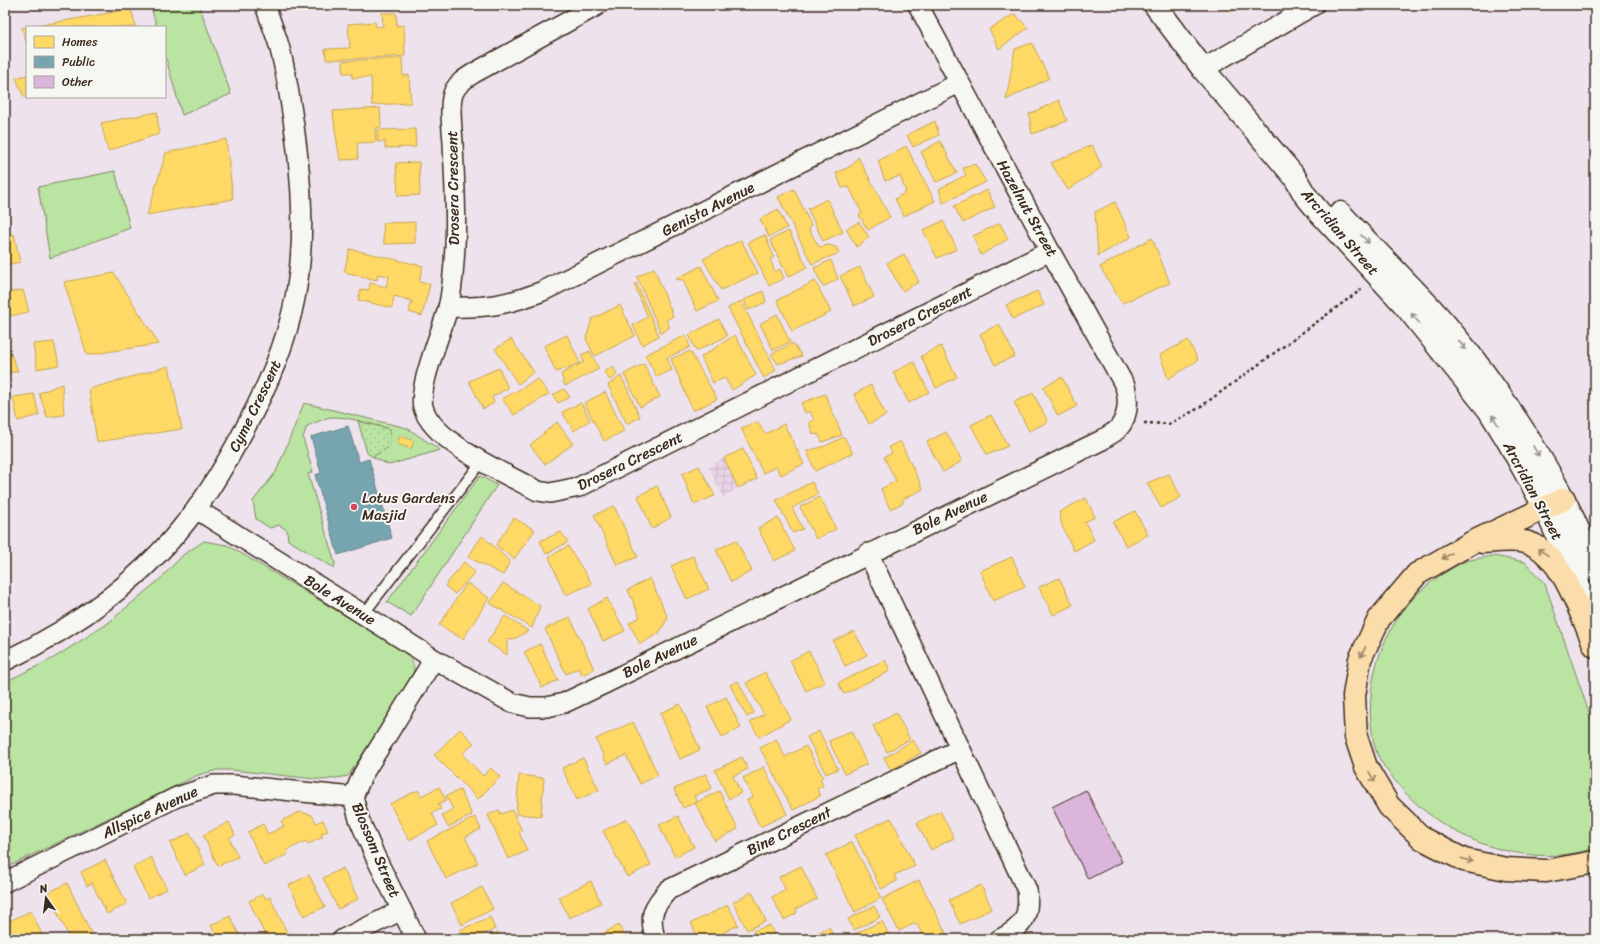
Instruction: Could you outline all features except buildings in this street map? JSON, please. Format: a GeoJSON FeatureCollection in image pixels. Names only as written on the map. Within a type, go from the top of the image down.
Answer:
{"type":"FeatureCollection","features":[{"type":"Feature","properties":{"kind":"highway"},"geometry":{"type":"LineString","coordinates":[[1554,503],[1471,543],[1417,574],[1380,619],[1360,659],[1354,696],[1356,738],[1366,767],[1389,806],[1423,839],[1464,860],[1506,869],[1546,871],[1595,862]]}},
{"type":"Feature","properties":{"kind":"highway"},"geometry":{"type":"LineString","coordinates":[[1471,543],[1513,540],[1533,545],[1551,557],[1563,574],[1595,646]]}},
{"type":"Feature","properties":{"kind":"street","name":"Cyme Crescent"},"geometry":{"type":"LineString","coordinates":[[5,661],[38,645],[68,627],[128,583],[155,558],[196,509],[230,457],[260,402],[279,358],[295,298],[302,238],[299,160],[289,87],[278,43],[265,5]]}},
{"type":"Feature","properties":{"kind":"street","name":"Drosera Crescent"},"geometry":{"type":"LineString","coordinates":[[598,5],[474,73],[460,83],[453,93],[452,114],[456,202],[456,245],[448,307],[423,391],[423,407],[428,419],[440,433],[457,448],[538,491],[550,493],[579,487],[1050,251]]}},
{"type":"Feature","properties":{"kind":"street","name":"Hazelnut Street"},"geometry":{"type":"LineString","coordinates":[[918,5],[1050,251],[1125,386],[1128,401],[1125,417]]}},
{"type":"Feature","properties":{"kind":"street"},"geometry":{"type":"LineString","coordinates":[[1155,5],[1203,70],[1294,176]]}},
{"type":"Feature","properties":{"kind":"street"},"geometry":{"type":"LineString","coordinates":[[1203,70],[1314,5]]}},
{"type":"Feature","properties":{"kind":"street","name":"Genista Avenue"},"geometry":{"type":"LineString","coordinates":[[448,307],[472,308],[496,306],[519,300],[543,291],[959,83]]}},
{"type":"Feature","properties":{"kind":"street","name":"Arcridian Street"},"geometry":{"type":"LineString","coordinates":[[1294,176],[1305,195],[1379,277],[1442,351],[1489,410],[1508,441],[1554,503],[1595,570]]}},
{"type":"Feature","properties":{"kind":"street","name":"Arcridian Street"},"geometry":{"type":"LineString","coordinates":[[1294,176],[1309,184],[1325,197],[1418,294],[1447,327],[1481,370],[1523,429],[1554,503],[1577,580],[1595,632]]}},
{"type":"Feature","properties":{"kind":"street","name":"Bole Avenue"},"geometry":{"type":"LineString","coordinates":[[196,509],[434,659],[512,703],[530,708],[547,707],[564,703],[604,684],[868,553],[1102,440],[1118,429],[1125,417]]}},
{"type":"Feature","properties":{"kind":"street"},"geometry":{"type":"LineString","coordinates":[[868,553],[1027,890],[1027,914],[1021,923],[1010,934],[1000,939]]}},
{"type":"Feature","properties":{"kind":"street","name":"Blossom Street"},"geometry":{"type":"LineString","coordinates":[[416,939],[359,819],[353,797],[363,774],[434,659]]}},
{"type":"Feature","properties":{"kind":"street","name":"Bine Crescent"},"geometry":{"type":"LineString","coordinates":[[655,939],[651,916],[659,901],[668,890],[960,749]]}},
{"type":"Feature","properties":{"kind":"street","name":"Allspice Avenue"},"geometry":{"type":"LineString","coordinates":[[5,882],[177,797],[214,785],[233,784],[353,797]]}},
{"type":"Feature","properties":{"kind":"street"},"geometry":{"type":"LineString","coordinates":[[343,939],[402,910]]}},
{"type":"Feature","properties":{"kind":"lane"},"geometry":{"type":"LineString","coordinates":[[363,615],[482,461]]}},
{"type":"Feature","properties":{"kind":"path"},"geometry":{"type":"LineString","coordinates":[[1125,417],[1162,424],[1176,421],[1199,408],[1379,277]]}},
{"type":"Feature","properties":{"kind":"shaded area"},"geometry":{"type":"Polygon","coordinates":[[[724,458],[738,488],[723,497],[709,467],[724,458]]]}},
{"type":"Feature","properties":{"kind":"green space"},"geometry":{"type":"Polygon","coordinates":[[[173,5],[199,5],[231,94],[182,115],[166,59],[166,26],[157,26],[152,11],[173,5]]]}},
{"type":"Feature","properties":{"kind":"green space"},"geometry":{"type":"Polygon","coordinates":[[[115,171],[130,228],[50,258],[38,187],[115,171]]]}},
{"type":"Feature","properties":{"kind":"green space"},"geometry":{"type":"Polygon","coordinates":[[[304,403],[407,428],[440,450],[389,465],[373,457],[378,452],[390,429],[352,419],[337,417],[329,417],[307,426],[303,438],[313,472],[308,474],[335,563],[334,568],[288,540],[287,530],[279,525],[270,528],[256,519],[253,501],[276,472],[304,403]]]}},
{"type":"Feature","properties":{"kind":"green space"},"geometry":{"type":"Polygon","coordinates":[[[358,421],[390,429],[390,442],[388,448],[373,457],[367,453],[358,421]]]}},
{"type":"Feature","properties":{"kind":"green space"},"geometry":{"type":"Polygon","coordinates":[[[480,476],[497,485],[411,616],[387,602],[480,476]]]}},
{"type":"Feature","properties":{"kind":"green space"},"geometry":{"type":"Polygon","coordinates":[[[204,541],[227,545],[401,649],[411,660],[414,667],[411,681],[348,776],[324,780],[232,770],[217,770],[198,775],[5,868],[5,682],[52,659],[107,624],[159,580],[183,555],[204,541]]]}},
{"type":"Feature","properties":{"kind":"green space"},"geometry":{"type":"Polygon","coordinates":[[[1494,556],[1525,562],[1545,584],[1595,730],[1595,848],[1568,854],[1541,855],[1513,852],[1487,845],[1461,834],[1437,820],[1416,803],[1386,769],[1376,750],[1371,723],[1373,680],[1378,660],[1396,621],[1424,588],[1441,575],[1466,561],[1494,556]]]}},
{"type":"Feature","properties":{"kind":"place","name":"Lotus Gardens Masjid"},"geometry":{"type":"Point","coordinates":[354,507]}}]}
